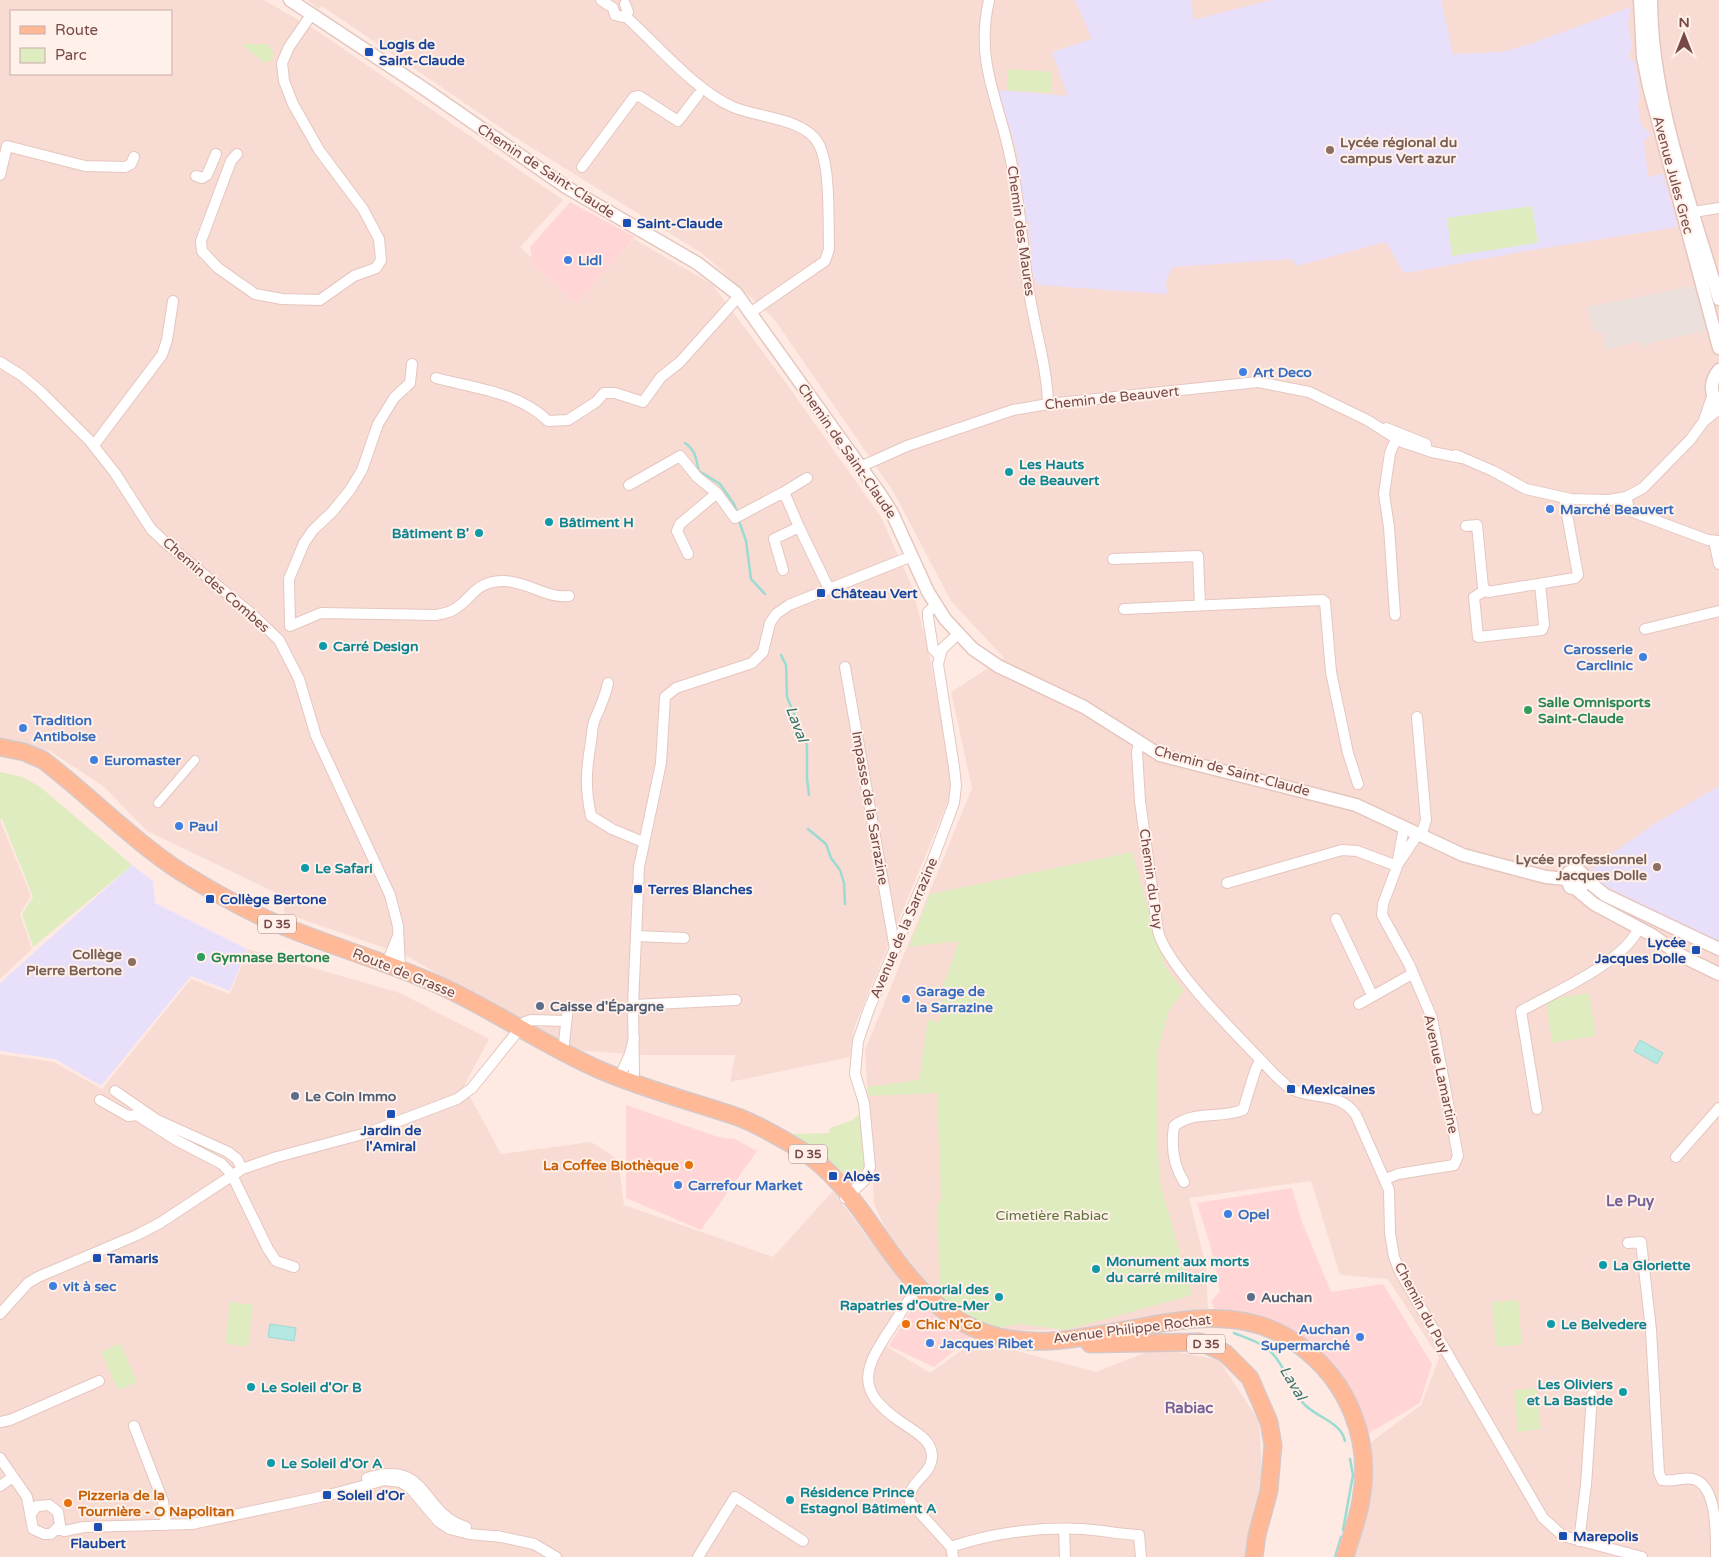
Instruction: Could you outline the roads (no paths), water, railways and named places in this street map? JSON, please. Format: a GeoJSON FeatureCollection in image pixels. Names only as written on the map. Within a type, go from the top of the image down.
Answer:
{"type":"FeatureCollection","features":[{"type":"Feature","properties":{"kind":"main road","name":"Route de Grasse"},"geometry":{"type":"LineString","coordinates":[[0,747],[24,752],[44,760],[175,868],[276,923],[393,966],[470,1000],[514,1035],[563,1052],[626,1080],[735,1116],[762,1128],[811,1156],[848,1197]]}},
{"type":"Feature","properties":{"kind":"main road","name":"Avenue Philippe Rochat"},"geometry":{"type":"LineString","coordinates":[[848,1197],[916,1289],[961,1328],[1001,1344],[1046,1346],[1169,1341],[1200,1342],[1214,1347],[1243,1369],[1258,1394],[1269,1422],[1273,1445],[1269,1491],[1257,1535],[1254,1557]]}},
{"type":"Feature","properties":{"kind":"main road","name":"Avenue Philippe Rochat"},"geometry":{"type":"LineString","coordinates":[[916,1289],[961,1321],[978,1330],[1015,1340],[1063,1339],[1216,1318],[1261,1326],[1296,1343],[1326,1370],[1338,1384],[1348,1399],[1358,1427],[1364,1465],[1361,1500],[1345,1557]]}},
{"type":"Feature","properties":{"kind":"main road"},"geometry":{"type":"LineString","coordinates":[[1162,1324],[1139,1332],[1137,1335],[1140,1338],[1169,1341]]}},
{"type":"Feature","properties":{"kind":"street","name":"Chemin de Saint-Claude"},"geometry":{"type":"LineString","coordinates":[[290,0],[426,90],[566,187],[696,263],[739,296],[892,513],[936,606],[958,634],[993,664],[1084,707],[1144,746],[1174,758],[1356,804],[1462,855],[1546,877],[1566,879]]}},
{"type":"Feature","properties":{"kind":"street"},"geometry":{"type":"LineString","coordinates":[[601,0],[614,8],[616,16],[625,16],[704,89],[731,106],[754,115],[798,125],[811,132],[820,145],[825,166],[829,249],[825,261],[750,313]]}},
{"type":"Feature","properties":{"kind":"street","name":"Chemin des Maures"},"geometry":{"type":"LineString","coordinates":[[989,0],[984,33],[984,60],[1008,148],[1017,191],[1028,284],[1048,404]]}},
{"type":"Feature","properties":{"kind":"street","name":"Avenue Jules Grec"},"geometry":{"type":"LineString","coordinates":[[1640,0],[1643,57],[1649,88],[1719,348]]}},
{"type":"Feature","properties":{"kind":"street","name":"Avenue Jules Grec"},"geometry":{"type":"LineString","coordinates":[[1651,0],[1652,38],[1659,85],[1719,299]]}},
{"type":"Feature","properties":{"kind":"street"},"geometry":{"type":"LineString","coordinates":[[614,8],[618,3],[627,2],[628,10],[625,16]]}},
{"type":"Feature","properties":{"kind":"street"},"geometry":{"type":"LineString","coordinates":[[237,154],[231,161],[201,241],[202,251],[218,268],[255,294],[282,299],[320,300],[354,276],[376,268],[381,260],[379,239],[358,203],[319,150],[293,104],[284,80],[282,63],[289,47],[311,15]]}},
{"type":"Feature","properties":{"kind":"street"},"geometry":{"type":"LineString","coordinates":[[582,167],[634,97],[639,96],[678,121],[698,95]]}},
{"type":"Feature","properties":{"kind":"street"},"geometry":{"type":"LineString","coordinates":[[0,175],[4,144],[85,166],[126,167],[131,164],[134,157]]}},
{"type":"Feature","properties":{"kind":"street"},"geometry":{"type":"LineString","coordinates":[[196,176],[202,178],[207,175],[216,154]]}},
{"type":"Feature","properties":{"kind":"street","name":"Avenue Jules Grec"},"geometry":{"type":"LineString","coordinates":[[1694,212],[1719,208]]}},
{"type":"Feature","properties":{"kind":"street"},"geometry":{"type":"LineString","coordinates":[[436,378],[522,401],[548,421],[568,420],[596,402],[604,393],[615,393],[643,402],[661,377],[680,362],[739,296]]}},
{"type":"Feature","properties":{"kind":"street"},"geometry":{"type":"LineString","coordinates":[[94,445],[162,354],[167,340],[173,301]]}},
{"type":"Feature","properties":{"kind":"street","name":"Chemin des Combes"},"geometry":{"type":"LineString","coordinates":[[0,362],[21,375],[94,445],[152,529],[209,580],[253,615],[279,640],[299,678],[316,736],[390,895],[397,917],[399,935],[393,966]]}},
{"type":"Feature","properties":{"kind":"street"},"geometry":{"type":"LineString","coordinates":[[412,364],[410,383],[394,398],[378,424],[362,470],[350,490],[304,542],[289,580],[290,626],[321,613],[436,615],[452,611],[474,589],[504,581],[523,584],[561,597],[569,596]]}},
{"type":"Feature","properties":{"kind":"street"},"geometry":{"type":"LineString","coordinates":[[1716,398],[1712,381],[1719,370]]}},
{"type":"Feature","properties":{"kind":"street","name":"Chemin de Beauvert"},"geometry":{"type":"LineString","coordinates":[[860,467],[907,446],[1013,410],[1048,404],[1258,382],[1309,392],[1367,420],[1493,471],[1526,489],[1564,498],[1609,500],[1626,497],[1643,488],[1659,475],[1704,421],[1719,409]]}},
{"type":"Feature","properties":{"kind":"street","name":"Chemin de Beauvert"},"geometry":{"type":"LineString","coordinates":[[1704,421],[1716,398]]}},
{"type":"Feature","properties":{"kind":"street","name":"Chemin de Beauvert"},"geometry":{"type":"LineString","coordinates":[[1367,420],[1396,439],[1432,452],[1462,458]]}},
{"type":"Feature","properties":{"kind":"street"},"geometry":{"type":"LineString","coordinates":[[1395,616],[1389,528],[1384,494],[1390,453],[1396,439]]}},
{"type":"Feature","properties":{"kind":"street"},"geometry":{"type":"LineString","coordinates":[[629,485],[680,456],[697,477],[717,493],[735,518],[807,478]]}},
{"type":"Feature","properties":{"kind":"street"},"geometry":{"type":"LineString","coordinates":[[784,492],[829,590]]}},
{"type":"Feature","properties":{"kind":"street"},"geometry":{"type":"LineString","coordinates":[[688,554],[677,531],[680,524],[717,493]]}},
{"type":"Feature","properties":{"kind":"street"},"geometry":{"type":"LineString","coordinates":[[1626,497],[1629,508],[1633,512],[1716,541],[1719,564]]}},
{"type":"Feature","properties":{"kind":"street"},"geometry":{"type":"LineString","coordinates":[[1466,526],[1478,525],[1483,587],[1488,592],[1576,578],[1578,575],[1564,498]]}},
{"type":"Feature","properties":{"kind":"street"},"geometry":{"type":"LineString","coordinates":[[783,570],[774,539],[799,527]]}},
{"type":"Feature","properties":{"kind":"street"},"geometry":{"type":"LineString","coordinates":[[626,1080],[622,1072],[630,1054],[634,1038],[633,1005],[639,868],[661,763],[665,697],[676,688],[752,663],[763,652],[770,623],[776,614],[789,605],[912,556]]}},
{"type":"Feature","properties":{"kind":"street"},"geometry":{"type":"LineString","coordinates":[[1113,559],[1198,556],[1200,605]]}},
{"type":"Feature","properties":{"kind":"street"},"geometry":{"type":"LineString","coordinates":[[1486,590],[1474,597],[1478,637],[1542,630],[1544,625],[1540,584]]}},
{"type":"Feature","properties":{"kind":"street"},"geometry":{"type":"LineString","coordinates":[[1124,609],[1322,600],[1326,602],[1332,672],[1348,753],[1358,784]]}},
{"type":"Feature","properties":{"kind":"street","name":"Avenue de la Sarrazine"},"geometry":{"type":"LineString","coordinates":[[848,1197],[865,1180],[870,1167],[864,1104],[855,1074],[855,1054],[869,1008],[954,803],[956,786],[939,680],[939,655],[933,649],[928,617],[928,612],[936,606]]}},
{"type":"Feature","properties":{"kind":"street"},"geometry":{"type":"LineString","coordinates":[[1645,629],[1719,611]]}},
{"type":"Feature","properties":{"kind":"street"},"geometry":{"type":"LineString","coordinates":[[939,655],[958,634]]}},
{"type":"Feature","properties":{"kind":"street","name":"Impasse de la Sarrazine"},"geometry":{"type":"LineString","coordinates":[[845,667],[895,949]]}},
{"type":"Feature","properties":{"kind":"street"},"geometry":{"type":"LineString","coordinates":[[608,682],[604,702],[594,720],[585,778],[591,816],[612,829],[643,842]]}},
{"type":"Feature","properties":{"kind":"street"},"geometry":{"type":"LineString","coordinates":[[1417,716],[1426,820],[1420,835]]}},
{"type":"Feature","properties":{"kind":"street","name":"Chemin du Puy"},"geometry":{"type":"LineString","coordinates":[[1144,746],[1136,752],[1139,769],[1140,801],[1160,939],[1194,987],[1260,1060],[1291,1089],[1338,1099],[1351,1107],[1363,1127],[1386,1179],[1390,1201],[1390,1233],[1394,1257],[1399,1270],[1543,1518],[1563,1536],[1642,1557]]}},
{"type":"Feature","properties":{"kind":"street"},"geometry":{"type":"LineString","coordinates":[[158,803],[195,760]]}},
{"type":"Feature","properties":{"kind":"street","name":"Avenue Lamartine"},"geometry":{"type":"LineString","coordinates":[[1386,1179],[1398,1174],[1454,1165],[1458,1156],[1432,1018],[1382,915],[1383,904],[1398,865],[1404,827]]}},
{"type":"Feature","properties":{"kind":"street","name":"Avenue Lamartine"},"geometry":{"type":"LineString","coordinates":[[1398,865],[1420,835]]}},
{"type":"Feature","properties":{"kind":"street"},"geometry":{"type":"LineString","coordinates":[[1227,883],[1342,850],[1357,851],[1398,865]]}},
{"type":"Feature","properties":{"kind":"street"},"geometry":{"type":"LineString","coordinates":[[1719,949],[1605,895],[1576,870],[1569,872],[1566,879],[1567,885],[1576,889],[1594,904],[1639,928],[1680,955],[1719,974]]}},
{"type":"Feature","properties":{"kind":"street"},"geometry":{"type":"LineString","coordinates":[[1576,889],[1582,885],[1584,878]]}},
{"type":"Feature","properties":{"kind":"street"},"geometry":{"type":"LineString","coordinates":[[1336,918],[1372,995]]}},
{"type":"Feature","properties":{"kind":"street"},"geometry":{"type":"LineString","coordinates":[[1537,1109],[1522,1011],[1614,958],[1633,940],[1639,928]]}},
{"type":"Feature","properties":{"kind":"street"},"geometry":{"type":"LineString","coordinates":[[636,936],[684,938]]}},
{"type":"Feature","properties":{"kind":"street"},"geometry":{"type":"LineString","coordinates":[[1359,1004],[1412,974]]}},
{"type":"Feature","properties":{"kind":"street"},"geometry":{"type":"LineString","coordinates":[[633,1005],[736,1000]]}},
{"type":"Feature","properties":{"kind":"street"},"geometry":{"type":"LineString","coordinates":[[563,1052],[568,1007]]}},
{"type":"Feature","properties":{"kind":"street"},"geometry":{"type":"LineString","coordinates":[[0,1314],[28,1283],[38,1277],[137,1235],[160,1223],[242,1169],[277,1157],[370,1132],[441,1107],[472,1088],[525,1022],[531,1020],[566,1021]]}},
{"type":"Feature","properties":{"kind":"street"},"geometry":{"type":"LineString","coordinates":[[1184,1182],[1177,1172],[1171,1143],[1174,1126],[1184,1118],[1230,1115],[1243,1110],[1255,1070],[1260,1060]]}},
{"type":"Feature","properties":{"kind":"street"},"geometry":{"type":"LineString","coordinates":[[115,1091],[157,1120],[228,1152],[237,1159],[242,1169]]}},
{"type":"Feature","properties":{"kind":"street"},"geometry":{"type":"LineString","coordinates":[[100,1100],[128,1116],[138,1115],[176,1140],[213,1158],[232,1175],[268,1249],[276,1261],[294,1267]]}},
{"type":"Feature","properties":{"kind":"street"},"geometry":{"type":"LineString","coordinates":[[1676,1157],[1719,1108]]}},
{"type":"Feature","properties":{"kind":"street"},"geometry":{"type":"LineString","coordinates":[[1628,1243],[1641,1242],[1651,1330],[1659,1473],[1662,1480],[1674,1481],[1690,1478],[1705,1486],[1710,1494],[1714,1517],[1716,1557]]}},
{"type":"Feature","properties":{"kind":"street"},"geometry":{"type":"LineString","coordinates":[[916,1289],[870,1362],[868,1384],[872,1395],[882,1408],[919,1435],[931,1447],[933,1459],[931,1468],[912,1488],[909,1494],[910,1502],[952,1552],[975,1539],[995,1535],[1064,1528],[1139,1535],[1141,1557]]}},
{"type":"Feature","properties":{"kind":"street"},"geometry":{"type":"LineString","coordinates":[[0,1422],[10,1420],[100,1381]]}},
{"type":"Feature","properties":{"kind":"street"},"geometry":{"type":"LineString","coordinates":[[1579,1541],[1592,1395]]}},
{"type":"Feature","properties":{"kind":"street"},"geometry":{"type":"LineString","coordinates":[[134,1426],[163,1501],[166,1525]]}},
{"type":"Feature","properties":{"kind":"street"},"geometry":{"type":"LineString","coordinates":[[0,1458],[27,1497],[30,1521],[36,1532],[51,1534],[60,1525],[60,1515]]}},
{"type":"Feature","properties":{"kind":"street"},"geometry":{"type":"LineString","coordinates":[[57,1529],[68,1531],[84,1528],[192,1524],[306,1498],[385,1472],[394,1472],[403,1474],[413,1481],[431,1506],[459,1525],[534,1544],[556,1557]]}},
{"type":"Feature","properties":{"kind":"street"},"geometry":{"type":"LineString","coordinates":[[0,1486],[13,1476]]}},
{"type":"Feature","properties":{"kind":"street"},"geometry":{"type":"LineString","coordinates":[[27,1497],[41,1505],[53,1506],[60,1515],[74,1525],[84,1528]]}},
{"type":"Feature","properties":{"kind":"street"},"geometry":{"type":"LineString","coordinates":[[698,1557],[734,1497],[803,1541]]}},
{"type":"Feature","properties":{"kind":"street"},"geometry":{"type":"LineString","coordinates":[[30,1515],[41,1505]]}},
{"type":"Feature","properties":{"kind":"street"},"geometry":{"type":"LineString","coordinates":[[1064,1528],[1065,1557]]}},
{"type":"Feature","properties":{"kind":"water"},"geometry":{"type":"Polygon","coordinates":[[[1640,1040],[1663,1053],[1657,1064],[1634,1051],[1640,1040]]]}},
{"type":"Feature","properties":{"kind":"water"},"geometry":{"type":"Polygon","coordinates":[[[270,1324],[296,1328],[294,1341],[268,1337],[270,1324]]]}},
{"type":"Feature","properties":{"kind":"waterway","name":"Laval"},"geometry":{"type":"LineString","coordinates":[[685,443],[693,452],[699,471],[720,484],[734,504],[737,512]]}},
{"type":"Feature","properties":{"kind":"waterway","name":"Laval"},"geometry":{"type":"LineString","coordinates":[[739,521],[746,541],[751,579],[765,594]]}},
{"type":"Feature","properties":{"kind":"waterway","name":"Laval"},"geometry":{"type":"LineString","coordinates":[[781,655],[786,665],[787,697],[807,745],[809,795]]}},
{"type":"Feature","properties":{"kind":"waterway","name":"Laval"},"geometry":{"type":"LineString","coordinates":[[808,829],[826,844],[831,858],[840,870],[844,883],[845,904]]}},
{"type":"Feature","properties":{"kind":"waterway","name":"Laval"},"geometry":{"type":"LineString","coordinates":[[1234,1333],[1268,1349],[1281,1365],[1305,1405],[1339,1429],[1345,1441]]}},
{"type":"Feature","properties":{"kind":"waterway"},"geometry":{"type":"LineString","coordinates":[[1343,1530],[1353,1475],[1350,1459]]}},
{"type":"Feature","properties":{"kind":"waterway"},"geometry":{"type":"LineString","coordinates":[[1335,1557],[1341,1537]]}},
{"type":"Feature","properties":{"kind":"place","name":"Logis de Saint-Claude"},"geometry":{"type":"Point","coordinates":[369,52]}},
{"type":"Feature","properties":{"kind":"place","name":"Lycée régional du campus Vert azur"},"geometry":{"type":"Point","coordinates":[1330,150]}},
{"type":"Feature","properties":{"kind":"place","name":"Saint-Claude"},"geometry":{"type":"Point","coordinates":[627,223]}},
{"type":"Feature","properties":{"kind":"place","name":"Lidl"},"geometry":{"type":"Point","coordinates":[568,260]}},
{"type":"Feature","properties":{"kind":"place","name":"Art Deco"},"geometry":{"type":"Point","coordinates":[1243,372]}},
{"type":"Feature","properties":{"kind":"place","name":"Les Hauts de Beauvert"},"geometry":{"type":"Point","coordinates":[1009,472]}},
{"type":"Feature","properties":{"kind":"place","name":"Marché Beauvert"},"geometry":{"type":"Point","coordinates":[1550,509]}},
{"type":"Feature","properties":{"kind":"place","name":"Bâtiment H"},"geometry":{"type":"Point","coordinates":[549,522]}},
{"type":"Feature","properties":{"kind":"place","name":"Bâtiment B'"},"geometry":{"type":"Point","coordinates":[479,533]}},
{"type":"Feature","properties":{"kind":"place","name":"Château Vert"},"geometry":{"type":"Point","coordinates":[821,593]}},
{"type":"Feature","properties":{"kind":"place","name":"Carré Design"},"geometry":{"type":"Point","coordinates":[323,646]}},
{"type":"Feature","properties":{"kind":"place","name":"Carosserie Carclinic"},"geometry":{"type":"Point","coordinates":[1643,657]}},
{"type":"Feature","properties":{"kind":"place","name":"Salle Omnisports Saint-Claude"},"geometry":{"type":"Point","coordinates":[1528,710]}},
{"type":"Feature","properties":{"kind":"place","name":"Tradition Antiboise"},"geometry":{"type":"Point","coordinates":[23,728]}},
{"type":"Feature","properties":{"kind":"place","name":"Euromaster"},"geometry":{"type":"Point","coordinates":[94,760]}},
{"type":"Feature","properties":{"kind":"place","name":"Paul"},"geometry":{"type":"Point","coordinates":[179,826]}},
{"type":"Feature","properties":{"kind":"place","name":"Lycée professionnel Jacques Dolle"},"geometry":{"type":"Point","coordinates":[1657,867]}},
{"type":"Feature","properties":{"kind":"place","name":"Le Safari"},"geometry":{"type":"Point","coordinates":[305,868]}},
{"type":"Feature","properties":{"kind":"place","name":"Terres Blanches"},"geometry":{"type":"Point","coordinates":[638,889]}},
{"type":"Feature","properties":{"kind":"place","name":"Collège Bertone"},"geometry":{"type":"Point","coordinates":[210,899]}},
{"type":"Feature","properties":{"kind":"place","name":"Lycée Jacques Dolle"},"geometry":{"type":"Point","coordinates":[1696,950]}},
{"type":"Feature","properties":{"kind":"place","name":"Gymnase Bertone"},"geometry":{"type":"Point","coordinates":[201,957]}},
{"type":"Feature","properties":{"kind":"place","name":"Collège Pierre Bertone"},"geometry":{"type":"Point","coordinates":[132,962]}},
{"type":"Feature","properties":{"kind":"place","name":"Garage de la Sarrazine"},"geometry":{"type":"Point","coordinates":[906,999]}},
{"type":"Feature","properties":{"kind":"place","name":"Caisse d'Épargne"},"geometry":{"type":"Point","coordinates":[540,1006]}},
{"type":"Feature","properties":{"kind":"place","name":"Mexicaines"},"geometry":{"type":"Point","coordinates":[1291,1089]}},
{"type":"Feature","properties":{"kind":"place","name":"Le Coin Immo"},"geometry":{"type":"Point","coordinates":[295,1096]}},
{"type":"Feature","properties":{"kind":"place","name":"Jardin de l'Amiral"},"geometry":{"type":"Point","coordinates":[391,1114]}},
{"type":"Feature","properties":{"kind":"place","name":"La Coffee Biothèque"},"geometry":{"type":"Point","coordinates":[689,1165]}},
{"type":"Feature","properties":{"kind":"place","name":"Aloès"},"geometry":{"type":"Point","coordinates":[833,1176]}},
{"type":"Feature","properties":{"kind":"place","name":"Carrefour Market"},"geometry":{"type":"Point","coordinates":[678,1185]}},
{"type":"Feature","properties":{"kind":"place","name":"Opel"},"geometry":{"type":"Point","coordinates":[1228,1214]}},
{"type":"Feature","properties":{"kind":"place","name":"Tamaris"},"geometry":{"type":"Point","coordinates":[97,1258]}},
{"type":"Feature","properties":{"kind":"place","name":"La Gloriette"},"geometry":{"type":"Point","coordinates":[1603,1265]}},
{"type":"Feature","properties":{"kind":"place","name":"Monument aux morts du carré militaire"},"geometry":{"type":"Point","coordinates":[1096,1269]}},
{"type":"Feature","properties":{"kind":"place","name":"vit à sec"},"geometry":{"type":"Point","coordinates":[53,1286]}},
{"type":"Feature","properties":{"kind":"place","name":"Memorial des Rapatries d'Outre-Mer"},"geometry":{"type":"Point","coordinates":[999,1297]}},
{"type":"Feature","properties":{"kind":"place","name":"Auchan"},"geometry":{"type":"Point","coordinates":[1251,1297]}},
{"type":"Feature","properties":{"kind":"place","name":"Chic N'Co"},"geometry":{"type":"Point","coordinates":[906,1324]}},
{"type":"Feature","properties":{"kind":"place","name":"Le Belvedere"},"geometry":{"type":"Point","coordinates":[1551,1324]}},
{"type":"Feature","properties":{"kind":"place","name":"Auchan Supermarché"},"geometry":{"type":"Point","coordinates":[1360,1337]}},
{"type":"Feature","properties":{"kind":"place","name":"Jacques Ribet"},"geometry":{"type":"Point","coordinates":[930,1343]}},
{"type":"Feature","properties":{"kind":"place","name":"Le Soleil d'Or B"},"geometry":{"type":"Point","coordinates":[251,1387]}},
{"type":"Feature","properties":{"kind":"place","name":"Les Oliviers et La Bastide"},"geometry":{"type":"Point","coordinates":[1623,1392]}},
{"type":"Feature","properties":{"kind":"place","name":"Le Soleil d'Or A"},"geometry":{"type":"Point","coordinates":[271,1463]}},
{"type":"Feature","properties":{"kind":"place","name":"Soleil d'Or"},"geometry":{"type":"Point","coordinates":[327,1495]}},
{"type":"Feature","properties":{"kind":"place","name":"Résidence Prince Estagnol Bâtiment A"},"geometry":{"type":"Point","coordinates":[790,1500]}},
{"type":"Feature","properties":{"kind":"place","name":"Pizzeria de la Tournière - O Napolitan"},"geometry":{"type":"Point","coordinates":[68,1503]}},
{"type":"Feature","properties":{"kind":"place","name":"Flaubert"},"geometry":{"type":"Point","coordinates":[98,1527]}},
{"type":"Feature","properties":{"kind":"place","name":"Marepolis"},"geometry":{"type":"Point","coordinates":[1563,1536]}},
{"type":"Feature","properties":{"kind":"district","name":"Le Puy"},"geometry":{"type":"Point","coordinates":[1630,1201]}},
{"type":"Feature","properties":{"kind":"district","name":"Rabiac"},"geometry":{"type":"Point","coordinates":[1189,1408]}},
{"type":"Feature","properties":{"kind":"park label","name":"Cimetière Rabiac"},"geometry":{"type":"Point","coordinates":[1052,1215]}}]}
